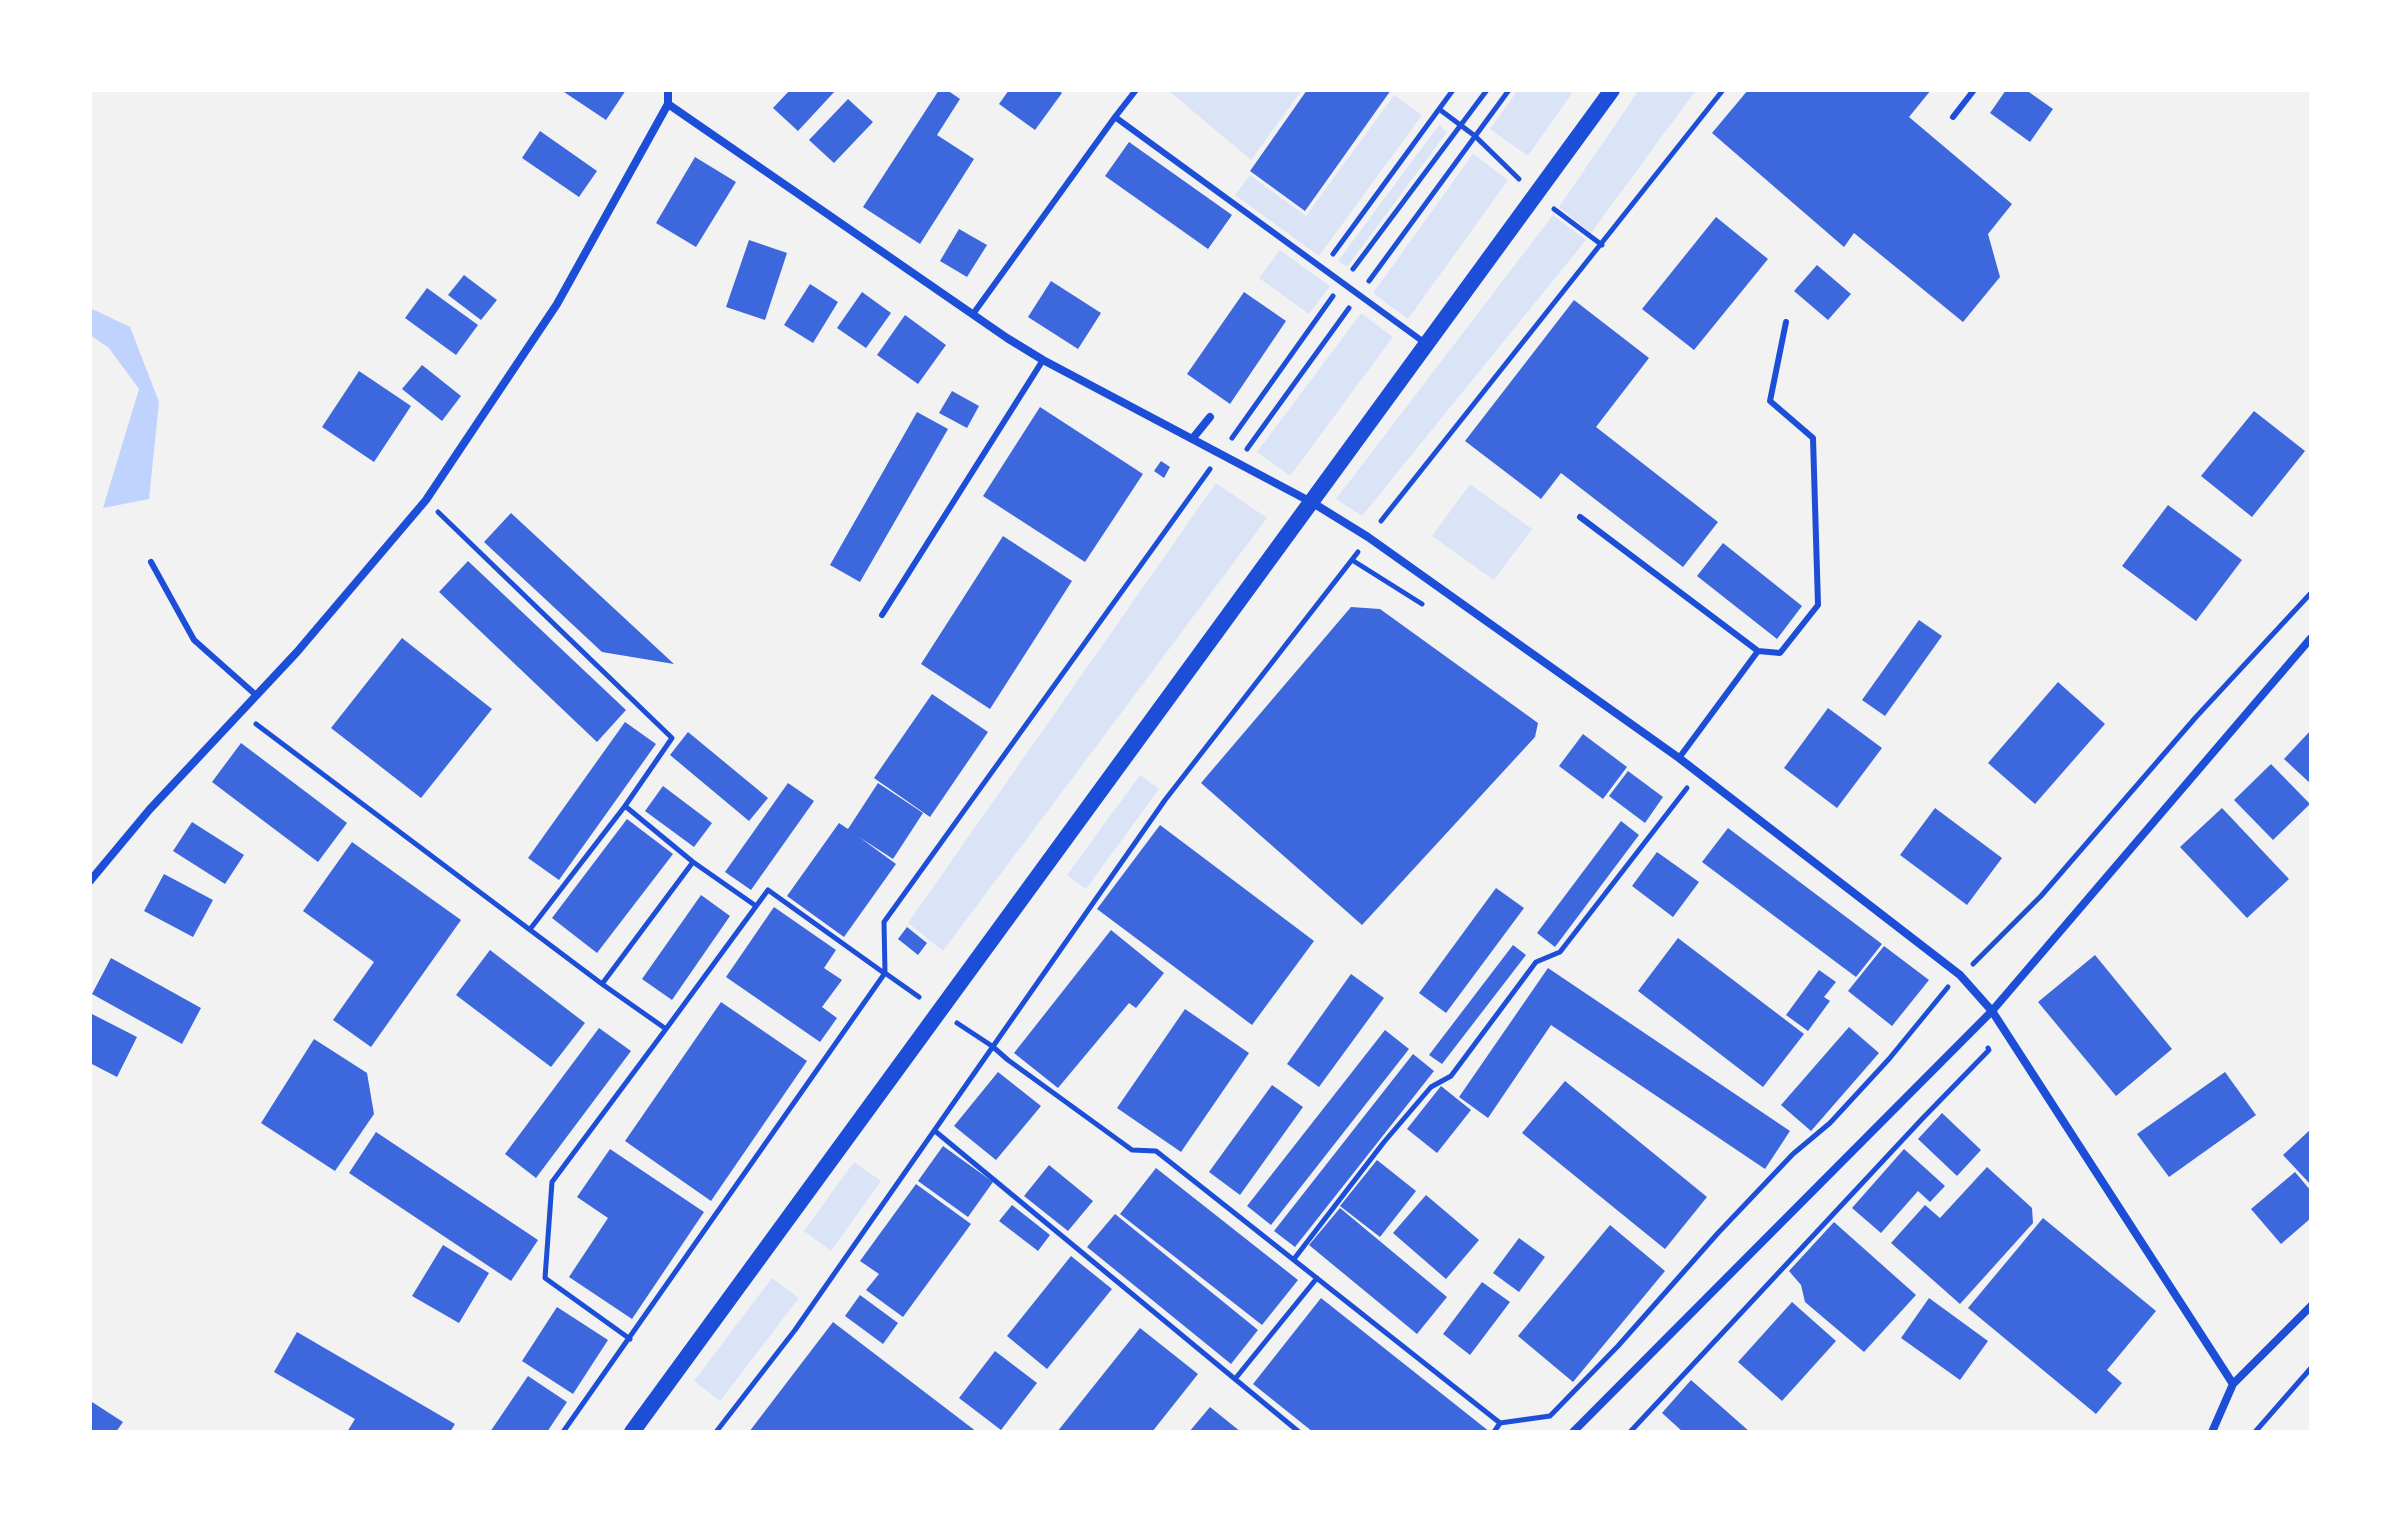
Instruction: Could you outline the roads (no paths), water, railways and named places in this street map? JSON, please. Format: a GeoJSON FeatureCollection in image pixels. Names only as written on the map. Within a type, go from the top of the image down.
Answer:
{"type":"FeatureCollection","features":[{"type":"Feature","properties":{"kind":"main road"},"geometry":{"type":"LineString","coordinates":[[632,1432],[1313,503],[1610,91]]}},
{"type":"Feature","properties":{"kind":"street"},"geometry":{"type":"LineString","coordinates":[[90,881],[150,809],[297,652],[426,500],[557,304],[668,104],[668,90]]}},
{"type":"Feature","properties":{"kind":"street"},"geometry":{"type":"LineString","coordinates":[[668,104],[1043,360],[1313,503],[1368,537],[1679,758],[1960,975],[1992,1011],[2233,1384]]}},
{"type":"Feature","properties":{"kind":"street"},"geometry":{"type":"LineString","coordinates":[[1193,438],[1210,417]]}},
{"type":"Feature","properties":{"kind":"street"},"geometry":{"type":"LineString","coordinates":[[1573,1432],[1992,1011],[2311,638]]}},
{"type":"Feature","properties":{"kind":"street"},"geometry":{"type":"LineString","coordinates":[[2212,1432],[2233,1384],[2311,1306]]}},
{"type":"Feature","properties":{"kind":"lane"},"geometry":{"type":"LineString","coordinates":[[973,314],[1136,90]]}},
{"type":"Feature","properties":{"kind":"lane"},"geometry":{"type":"LineString","coordinates":[[1953,117],[1974,90]]}},
{"type":"Feature","properties":{"kind":"lane"},"geometry":{"type":"LineString","coordinates":[[1115,117],[1428,345]]}},
{"type":"Feature","properties":{"kind":"lane"},"geometry":{"type":"LineString","coordinates":[[1580,517],[1758,651],[1780,653],[1818,605],[1813,438],[1770,401],[1786,322]]}},
{"type":"Feature","properties":{"kind":"lane"},"geometry":{"type":"LineString","coordinates":[[882,615],[1043,360]]}},
{"type":"Feature","properties":{"kind":"lane"},"geometry":{"type":"LineString","coordinates":[[151,562],[194,640],[256,695]]}},
{"type":"Feature","properties":{"kind":"lane"},"geometry":{"type":"LineString","coordinates":[[1679,758],[1758,651]]}},
{"type":"Feature","properties":{"kind":"water"},"geometry":{"type":"Polygon","coordinates":[[[90,308],[130,327],[159,402],[149,499],[103,508],[139,389],[109,348],[90,335],[90,308]]]}}]}
